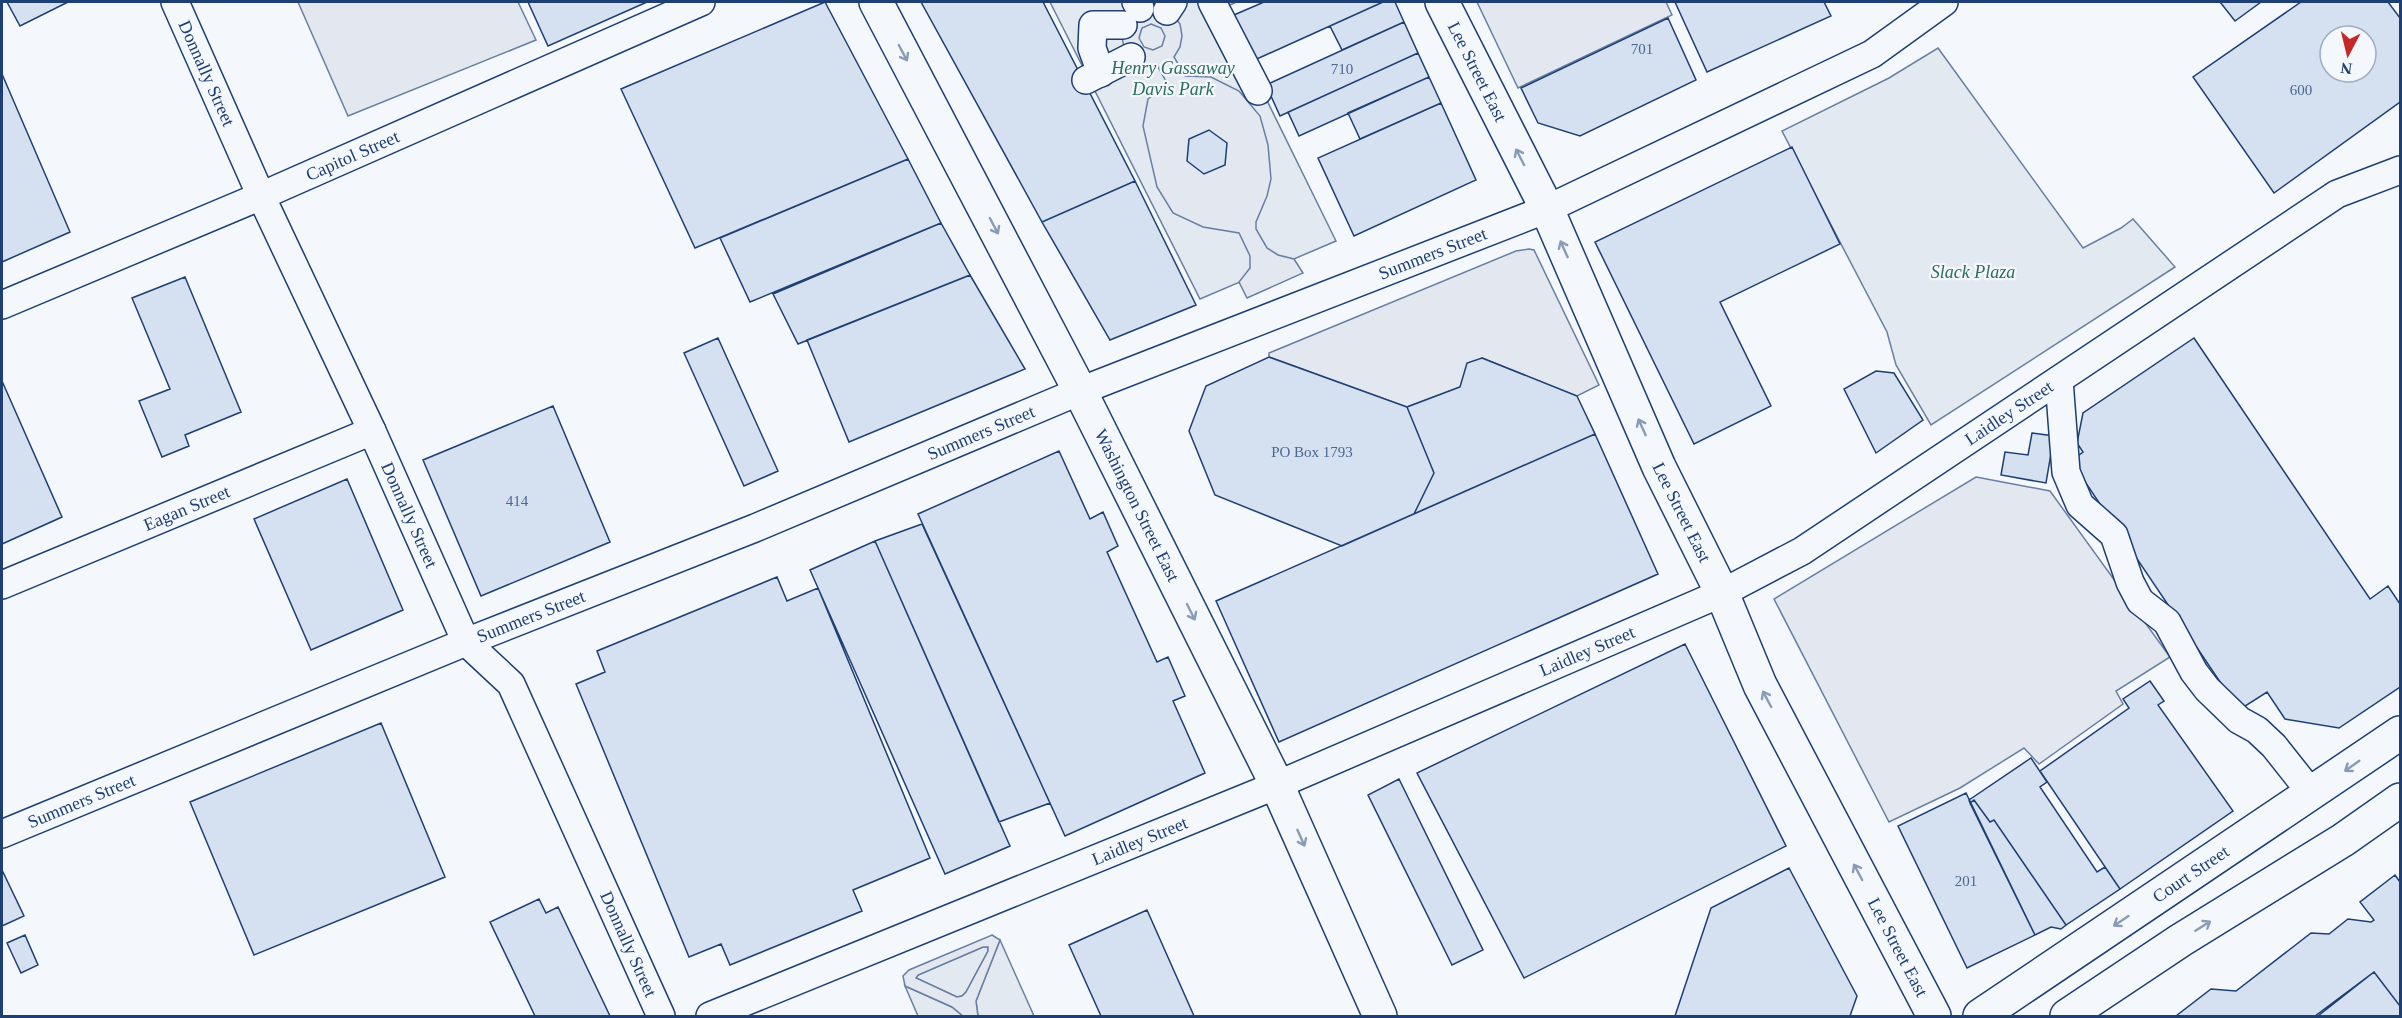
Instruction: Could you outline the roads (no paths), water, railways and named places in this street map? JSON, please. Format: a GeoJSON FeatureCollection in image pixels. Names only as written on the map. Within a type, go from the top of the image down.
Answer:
{"type":"FeatureCollection","features":[{"type":"Feature","properties":{"kind":"main road","name":"Washington Street East"},"geometry":{"type":"LineString","coordinates":[[876,2],[1080,391],[1277,785],[1380,1017]]}},
{"type":"Feature","properties":{"kind":"main road","name":"Lee Street East"},"geometry":{"type":"LineString","coordinates":[[1442,2],[1547,209],[1659,466],[1722,593],[1760,685],[1934,1017]]}},
{"type":"Feature","properties":{"kind":"main road","name":"Court Street"},"geometry":{"type":"LineString","coordinates":[[1980,1017],[2400,733]]}},
{"type":"Feature","properties":{"kind":"main road"},"geometry":{"type":"LineString","coordinates":[[2067,1017],[2181,940],[2343,840],[2400,800]]}},
{"type":"Feature","properties":{"kind":"street","name":"Donnally Street"},"geometry":{"type":"LineString","coordinates":[[176,2],[261,196],[372,430],[466,642],[511,684],[660,1017]]}},
{"type":"Feature","properties":{"kind":"street","name":"Capitol Street"},"geometry":{"type":"LineString","coordinates":[[2,305],[261,196],[701,2]]}},
{"type":"Feature","properties":{"kind":"street"},"geometry":{"type":"LineString","coordinates":[[1212,2],[1258,91]]}},
{"type":"Feature","properties":{"kind":"street","name":"Summers Street"},"geometry":{"type":"LineString","coordinates":[[4,827],[755,528],[1080,391],[1547,209],[1872,54],[1944,2]]}},
{"type":"Feature","properties":{"kind":"street"},"geometry":{"type":"LineString","coordinates":[[1131,57],[1092,77],[1093,25],[1133,12]]}},
{"type":"Feature","properties":{"kind":"street","name":"Laidley Street"},"geometry":{"type":"LineString","coordinates":[[710,1017],[1277,785],[1722,593],[1802,551],[2337,194],[2400,170]]}},
{"type":"Feature","properties":{"kind":"street"},"geometry":{"type":"LineString","coordinates":[[2059,380],[2066,472],[2080,505],[2114,535],[2130,582],[2140,601],[2167,622],[2194,672],[2207,689],[2239,720],[2257,730],[2274,746],[2312,794]]}},
{"type":"Feature","properties":{"kind":"street","name":"Eagan Street"},"geometry":{"type":"LineString","coordinates":[[2,585],[372,430]]}},
{"type":"Feature","properties":{"kind":"park label","name":"Henry Gassaway Davis Park"},"geometry":{"type":"Point","coordinates":[1173,78]}},
{"type":"Feature","properties":{"kind":"park label","name":"Slack Plaza"},"geometry":{"type":"Point","coordinates":[1973,272]}}]}
